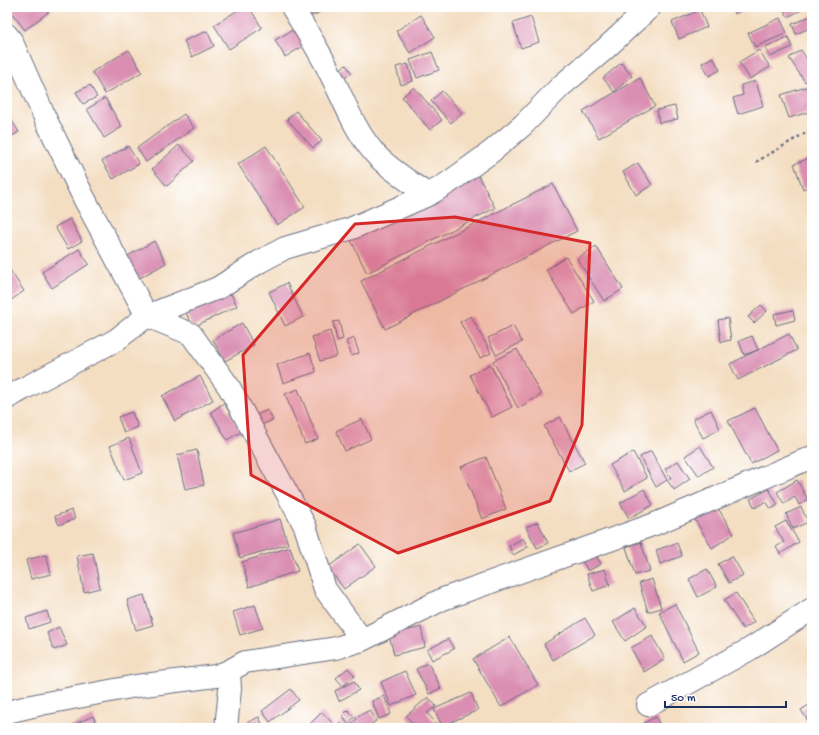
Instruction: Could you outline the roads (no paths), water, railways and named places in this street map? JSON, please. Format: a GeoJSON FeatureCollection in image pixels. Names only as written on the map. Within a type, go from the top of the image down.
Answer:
{"type":"FeatureCollection","features":[{"type":"Feature","properties":{"kind":"street"},"geometry":{"type":"LineString","coordinates":[[292,7],[313,42],[365,141],[389,167],[428,195]]}},
{"type":"Feature","properties":{"kind":"street"},"geometry":{"type":"LineString","coordinates":[[7,398],[23,388],[116,340],[147,316],[218,288],[285,248],[350,229],[428,195],[448,183],[491,152],[523,125],[561,86],[605,49],[650,7]]}},
{"type":"Feature","properties":{"kind":"street"},"geometry":{"type":"LineString","coordinates":[[7,35],[11,40],[46,120],[84,198],[147,316],[191,334],[229,387],[305,526],[325,588],[362,640]]}},
{"type":"Feature","properties":{"kind":"street"},"geometry":{"type":"LineString","coordinates":[[7,712],[76,697],[159,683],[208,678],[229,672],[244,662],[336,648],[362,640],[443,599],[655,524],[812,457]]}},
{"type":"Feature","properties":{"kind":"street"},"geometry":{"type":"LineString","coordinates":[[648,705],[750,649],[812,609]]}},
{"type":"Feature","properties":{"kind":"street"},"geometry":{"type":"LineString","coordinates":[[226,728],[230,689],[229,672]]}}]}
